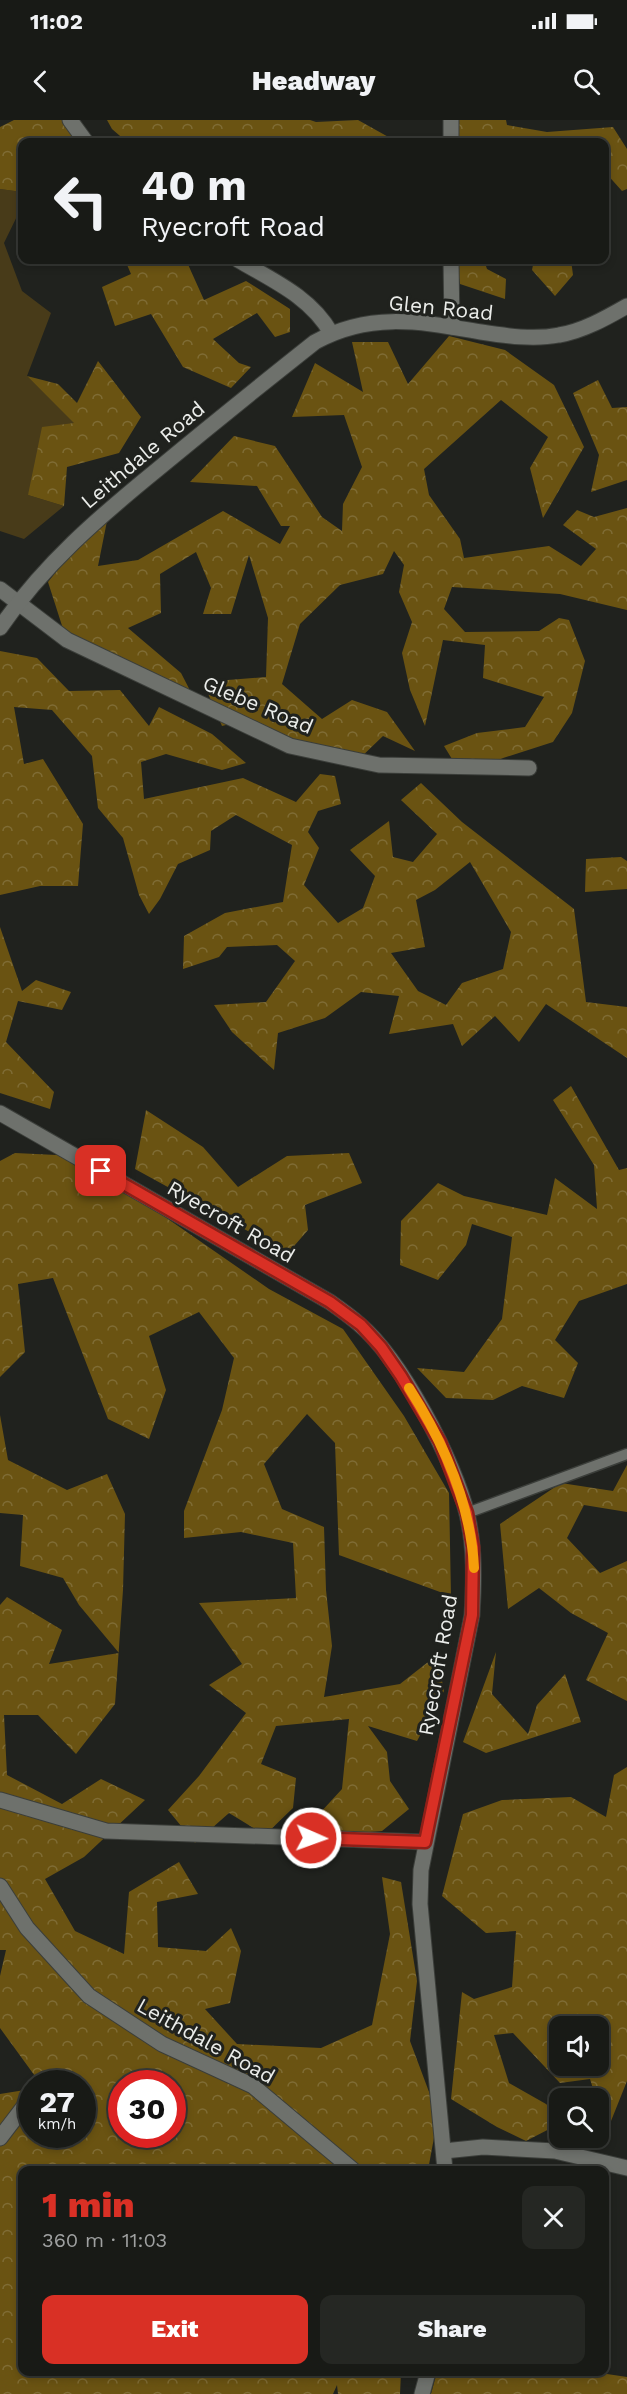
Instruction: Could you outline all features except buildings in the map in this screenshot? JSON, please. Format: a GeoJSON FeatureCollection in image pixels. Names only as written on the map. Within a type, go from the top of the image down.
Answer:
{"type":"FeatureCollection","features":[{"type":"Feature","properties":{"kind":"street"},"geometry":{"type":"LineString","coordinates":[[70,120],[83,138]]}},
{"type":"Feature","properties":{"kind":"street"},"geometry":{"type":"LineString","coordinates":[[451,120],[451,138]]}},
{"type":"Feature","properties":{"kind":"street"},"geometry":{"type":"LineString","coordinates":[[245,264],[297,294],[313,308],[332,333]]}},
{"type":"Feature","properties":{"kind":"street"},"geometry":{"type":"LineString","coordinates":[[451,264],[452,327]]}},
{"type":"Feature","properties":{"kind":"street","name":"Glen Road"},"geometry":{"type":"LineString","coordinates":[[332,333],[367,323],[391,321],[526,337],[561,335],[581,329],[627,306]]}},
{"type":"Feature","properties":{"kind":"street","name":"Leithdale Road"},"geometry":{"type":"LineString","coordinates":[[0,628],[18,602],[50,564],[99,518],[220,417],[315,342],[332,333]]}},
{"type":"Feature","properties":{"kind":"street","name":"Glebe Road"},"geometry":{"type":"LineString","coordinates":[[0,589],[67,640],[290,746],[379,765],[529,768]]}},
{"type":"Feature","properties":{"kind":"street","name":"Ryecroft Road"},"geometry":{"type":"LineString","coordinates":[[0,1113],[330,1302],[361,1325],[381,1347],[422,1409],[440,1442],[467,1513],[473,1547],[472,1615],[421,1870],[420,1904],[445,2166]]}},
{"type":"Feature","properties":{"kind":"street"},"geometry":{"type":"LineString","coordinates":[[0,1800],[106,1831],[425,1842]]}},
{"type":"Feature","properties":{"kind":"street","name":"Leithdale Road"},"geometry":{"type":"LineString","coordinates":[[0,1886],[27,1928],[89,1996],[162,2044],[253,2086],[348,2166]]}},
{"type":"Feature","properties":{"kind":"street"},"geometry":{"type":"LineString","coordinates":[[0,2138],[18,2114]]}},
{"type":"Feature","properties":{"kind":"street"},"geometry":{"type":"LineString","coordinates":[[444,2151],[483,2147],[555,2151],[627,2168]]}},
{"type":"Feature","properties":{"kind":"street"},"geometry":{"type":"LineString","coordinates":[[422,2394],[427,2376]]}},
{"type":"Feature","properties":{"kind":"lane"},"geometry":{"type":"LineString","coordinates":[[467,1513],[627,1454]]}},
{"type":"Feature","properties":{"kind":"shaded area"},"geometry":{"type":"Polygon","coordinates":[[[0,189],[18,191],[18,214],[4,243],[22,291],[51,313],[27,376],[75,423],[28,495],[64,506],[24,539],[0,531],[0,189]]]}},
{"type":"Feature","properties":{"kind":"green space"},"geometry":{"type":"Polygon","coordinates":[[[14,120],[63,120],[77,138],[18,138],[18,191],[0,189],[0,127],[14,120]]]}},
{"type":"Feature","properties":{"kind":"green space"},"geometry":{"type":"Polygon","coordinates":[[[107,120],[310,120],[316,122],[358,120],[390,138],[122,138],[112,129],[107,120]]]}},
{"type":"Feature","properties":{"kind":"green space"},"geometry":{"type":"Polygon","coordinates":[[[454,120],[506,120],[507,125],[547,132],[613,127],[627,149],[627,189],[622,191],[609,176],[609,138],[453,138],[454,120]]]}},
{"type":"Feature","properties":{"kind":"green space"},"geometry":{"type":"Polygon","coordinates":[[[127,264],[188,264],[204,300],[246,281],[290,309],[290,332],[275,337],[257,313],[213,339],[239,363],[251,367],[231,388],[183,367],[151,314],[115,326],[102,287],[131,274],[127,264]]]}},
{"type":"Feature","properties":{"kind":"green space"},"geometry":{"type":"Polygon","coordinates":[[[457,264],[485,264],[487,269],[506,279],[505,299],[460,284],[457,264]]]}},
{"type":"Feature","properties":{"kind":"green space"},"geometry":{"type":"Polygon","coordinates":[[[533,264],[572,264],[573,275],[555,296],[532,270],[533,264]]]}},
{"type":"Feature","properties":{"kind":"green space"},"geometry":{"type":"Polygon","coordinates":[[[449,336],[505,350],[554,385],[584,447],[543,518],[530,468],[548,437],[501,400],[424,469],[429,495],[460,539],[464,558],[549,546],[581,566],[596,549],[563,525],[577,510],[594,517],[627,508],[627,610],[560,594],[452,587],[444,609],[465,632],[539,631],[559,618],[569,620],[585,661],[572,713],[553,742],[460,772],[444,746],[477,733],[525,727],[544,697],[483,678],[485,645],[443,640],[425,726],[410,690],[402,653],[412,622],[399,592],[404,565],[394,551],[383,574],[340,585],[300,624],[282,684],[322,719],[352,700],[387,712],[415,751],[383,736],[357,761],[293,748],[250,719],[222,726],[203,682],[266,677],[268,618],[249,555],[231,614],[203,614],[211,588],[196,552],[160,574],[161,613],[128,628],[181,673],[196,702],[124,676],[65,635],[48,582],[86,534],[108,516],[98,566],[138,560],[223,511],[280,544],[290,526],[281,526],[257,486],[190,482],[234,436],[275,446],[322,517],[342,531],[343,504],[362,467],[344,415],[292,417],[315,363],[363,392],[352,342],[388,342],[408,384],[449,336]]]}},
{"type":"Feature","properties":{"kind":"green space"},"geometry":{"type":"Polygon","coordinates":[[[98,361],[141,417],[119,453],[67,467],[64,506],[28,495],[42,427],[74,423],[27,376],[58,384],[77,403],[98,361]]]}},
{"type":"Feature","properties":{"kind":"green space"},"geometry":{"type":"Polygon","coordinates":[[[598,380],[612,408],[627,407],[627,480],[591,492],[599,455],[573,393],[598,380]]]}},
{"type":"Feature","properties":{"kind":"green space"},"geometry":{"type":"Polygon","coordinates":[[[0,651],[37,658],[69,691],[120,690],[149,726],[159,707],[212,734],[246,763],[222,770],[166,754],[141,762],[144,799],[243,778],[296,802],[320,774],[335,776],[341,804],[318,811],[308,832],[319,848],[304,885],[338,923],[363,908],[375,876],[350,850],[389,821],[393,857],[413,862],[437,834],[401,800],[421,783],[462,822],[574,909],[586,1002],[627,1007],[627,1058],[546,1004],[519,1042],[495,1016],[462,1046],[453,1024],[389,1034],[399,996],[361,992],[325,1018],[278,1033],[274,1070],[232,1032],[214,1005],[266,1002],[295,961],[277,945],[227,947],[219,957],[183,969],[184,936],[225,913],[283,902],[292,845],[236,815],[211,831],[210,850],[178,864],[160,899],[149,914],[139,895],[123,838],[98,808],[92,756],[52,710],[14,707],[24,764],[43,759],[83,824],[78,886],[40,886],[0,895],[0,651]],[[470,862],[435,890],[416,900],[425,947],[391,953],[418,991],[446,1005],[462,983],[503,969],[511,932],[470,862]]]}},
{"type":"Feature","properties":{"kind":"green space"},"geometry":{"type":"Polygon","coordinates":[[[621,857],[627,861],[627,889],[585,892],[586,859],[621,857]]]}},
{"type":"Feature","properties":{"kind":"green space"},"geometry":{"type":"Polygon","coordinates":[[[0,927],[22,991],[36,980],[71,992],[62,1010],[18,1001],[6,1042],[54,1092],[50,1109],[0,1093],[0,927]]]}},
{"type":"Feature","properties":{"kind":"green space"},"geometry":{"type":"Polygon","coordinates":[[[571,1086],[619,1170],[627,1168],[627,1284],[579,1301],[555,1340],[578,1363],[564,1398],[522,1386],[493,1400],[446,1398],[417,1368],[464,1372],[502,1319],[512,1237],[472,1224],[466,1245],[438,1280],[400,1265],[401,1221],[438,1183],[464,1196],[547,1215],[555,1178],[597,1209],[594,1165],[553,1100],[571,1086]]]}},
{"type":"Feature","properties":{"kind":"green space"},"geometry":{"type":"Polygon","coordinates":[[[146,1110],[203,1147],[238,1187],[287,1156],[349,1153],[362,1183],[305,1205],[308,1230],[288,1253],[135,1169],[146,1110]]]}},
{"type":"Feature","properties":{"kind":"green space"},"geometry":{"type":"Polygon","coordinates":[[[15,1153],[98,1157],[119,1185],[269,1289],[343,1329],[404,1416],[449,1493],[451,1596],[339,1555],[335,1443],[307,1414],[264,1464],[282,1509],[324,1527],[326,1590],[332,1646],[324,1697],[400,1684],[437,1655],[444,1691],[417,1741],[368,1726],[387,1752],[390,1781],[409,1809],[382,1831],[297,1838],[342,1789],[349,1719],[276,1726],[261,1764],[296,1778],[293,1808],[265,1835],[229,1813],[195,1843],[168,1810],[199,1776],[246,1713],[209,1685],[242,1664],[199,1603],[296,1598],[293,1543],[241,1532],[184,1538],[184,1511],[222,1410],[234,1358],[199,1312],[149,1336],[166,1390],[149,1439],[108,1419],[53,1278],[18,1284],[25,1352],[0,1377],[0,1161],[15,1153]]]}},
{"type":"Feature","properties":{"kind":"green space"},"geometry":{"type":"Polygon","coordinates":[[[0,1415],[8,1460],[67,1490],[107,1474],[125,1514],[119,1653],[79,1605],[63,1578],[20,1566],[23,1515],[0,1513],[0,1415]]]}},
{"type":"Feature","properties":{"kind":"green space"},"geometry":{"type":"Polygon","coordinates":[[[627,1465],[627,1512],[584,1505],[567,1538],[600,1573],[627,1561],[627,1701],[586,1680],[608,1633],[571,1613],[539,1588],[508,1609],[500,1524],[561,1483],[613,1491],[627,1465]]]}},
{"type":"Feature","properties":{"kind":"green space"},"geometry":{"type":"Polygon","coordinates":[[[7,1597],[62,1630],[49,1664],[119,1653],[115,1704],[76,1754],[38,1715],[4,1715],[7,1775],[62,1804],[101,1779],[145,1800],[84,1857],[45,1879],[75,1931],[124,1954],[129,1892],[179,1862],[198,1894],[157,1902],[158,1947],[206,1951],[231,1928],[241,1951],[230,2003],[205,2009],[237,2044],[321,2048],[372,2025],[390,1934],[382,1877],[401,1882],[417,1981],[410,2041],[438,2116],[429,2166],[18,2166],[18,2376],[401,2376],[400,2394],[338,2394],[337,2385],[333,2394],[0,2394],[0,2094],[18,2091],[18,2148],[96,2148],[96,2070],[31,2070],[0,2028],[0,1976],[6,1950],[0,1950],[0,1605],[7,1597]]]}},
{"type":"Feature","properties":{"kind":"green space"},"geometry":{"type":"Polygon","coordinates":[[[496,1652],[492,1694],[528,1734],[537,1705],[565,1674],[581,1722],[486,1753],[463,1742],[496,1652]]]}},
{"type":"Feature","properties":{"kind":"green space"},"geometry":{"type":"Polygon","coordinates":[[[627,1767],[627,2081],[609,2126],[609,2088],[593,2088],[590,2079],[560,2083],[553,2076],[609,2076],[609,2016],[549,2016],[549,2071],[513,2033],[494,2035],[509,2083],[549,2107],[549,2129],[526,2141],[497,2127],[451,2099],[462,1992],[474,1999],[512,1987],[516,1931],[486,1933],[442,1896],[463,1814],[502,1800],[571,1797],[606,1817],[614,1775],[627,1767]]]}},
{"type":"Feature","properties":{"kind":"green space"},"geometry":{"type":"Polygon","coordinates":[[[609,2374],[627,2377],[627,2394],[431,2394],[436,2376],[609,2374]]]}},
{"type":"Feature","properties":{"kind":"slow traffic"},"geometry":{"type":"LineString","coordinates":[[409,1388],[440,1442],[467,1513],[474,1568]]}},
{"type":"Feature","properties":{"kind":"route"},"geometry":{"type":"LineString","coordinates":[[101,1171],[330,1302],[361,1325],[381,1347],[422,1409],[440,1442],[467,1513],[473,1547],[472,1615],[425,1842],[311,1838]]}}]}
